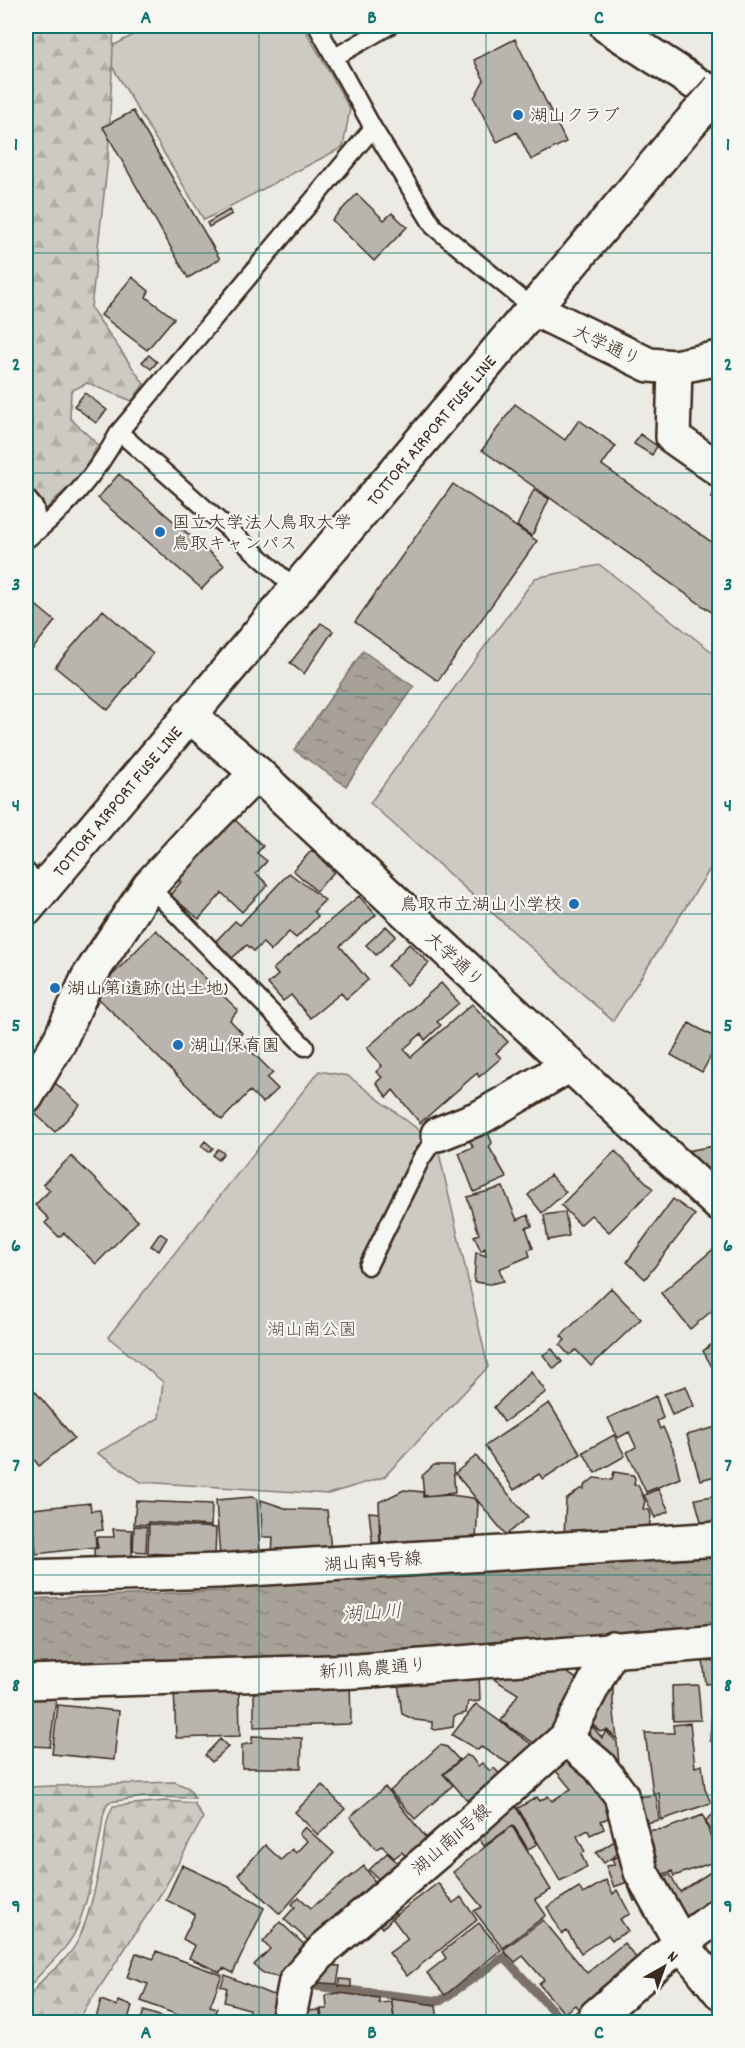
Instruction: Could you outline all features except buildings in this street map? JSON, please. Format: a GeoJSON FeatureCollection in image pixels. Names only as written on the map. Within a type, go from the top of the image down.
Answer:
{"type":"FeatureCollection","features":[{"type":"Feature","properties":{"kind":"street"},"geometry":{"type":"LineString","coordinates":[[607,26],[720,99]]}},
{"type":"Feature","properties":{"kind":"street","name":"TOTTORI AIRPORT FUSE LINE"},"geometry":{"type":"LineString","coordinates":[[31,889],[189,715],[720,88]]}},
{"type":"Feature","properties":{"kind":"street","name":"大学通り"},"geometry":{"type":"LineString","coordinates":[[534,309],[649,365],[675,367],[720,358]]}},
{"type":"Feature","properties":{"kind":"street"},"geometry":{"type":"LineString","coordinates":[[675,367],[673,438],[720,470]]}},
{"type":"Feature","properties":{"kind":"street","name":"大学通り"},"geometry":{"type":"LineString","coordinates":[[189,715],[257,773],[568,1066],[720,1204]]}},
{"type":"Feature","properties":{"kind":"street"},"geometry":{"type":"LineString","coordinates":[[26,1097],[60,1040],[88,978],[149,886],[257,773]]}},
{"type":"Feature","properties":{"kind":"street"},"geometry":{"type":"LineString","coordinates":[[438,1134],[481,1117],[568,1066]]}},
{"type":"Feature","properties":{"kind":"street","name":"湖山南9号線"},"geometry":{"type":"LineString","coordinates":[[26,1577],[218,1571],[720,1539]]}},
{"type":"Feature","properties":{"kind":"street","name":"新川鳥農通り"},"geometry":{"type":"LineString","coordinates":[[26,1682],[359,1671],[720,1642]]}},
{"type":"Feature","properties":{"kind":"street","name":"湖山南11号線"},"geometry":{"type":"LineString","coordinates":[[288,2022],[296,1981],[324,1949],[566,1738],[612,1650]]}},
{"type":"Feature","properties":{"kind":"street"},"geometry":{"type":"LineString","coordinates":[[566,1738],[599,1766],[621,1795],[641,1872],[681,1943],[720,1992]]}},
{"type":"Feature","properties":{"kind":"street"},"geometry":{"type":"LineString","coordinates":[[596,2016],[681,1943],[720,1914]]}},
{"type":"Feature","properties":{"kind":"lane"},"geometry":{"type":"LineString","coordinates":[[317,26],[373,128],[434,227],[534,309]]}},
{"type":"Feature","properties":{"kind":"lane"},"geometry":{"type":"LineString","coordinates":[[335,57],[389,26]]}},
{"type":"Feature","properties":{"kind":"lane"},"geometry":{"type":"LineString","coordinates":[[32,535],[74,496],[107,454],[119,432],[373,128]]}},
{"type":"Feature","properties":{"kind":"lane"},"geometry":{"type":"LineString","coordinates":[[119,432],[296,589]]}},
{"type":"Feature","properties":{"kind":"lane"},"geometry":{"type":"LineString","coordinates":[[26,497],[35,508],[32,535]]}},
{"type":"Feature","properties":{"kind":"lane"},"geometry":{"type":"LineString","coordinates":[[149,886],[305,1047]]}},
{"type":"Feature","properties":{"kind":"lane"},"geometry":{"type":"LineString","coordinates":[[368,1266],[421,1159],[438,1134]]}},
{"type":"Feature","properties":{"kind":"green space"},"geometry":{"type":"Polygon","coordinates":[[[26,26],[114,26],[108,159],[91,308],[144,384],[132,401],[87,383],[71,391],[70,418],[98,445],[78,480],[54,500],[38,519],[26,525],[26,26]]]}},
{"type":"Feature","properties":{"kind":"green space"},"geometry":{"type":"Polygon","coordinates":[[[150,26],[303,26],[350,109],[343,147],[204,220],[103,51],[150,26]]]}},
{"type":"Feature","properties":{"kind":"green space"},"geometry":{"type":"Polygon","coordinates":[[[600,565],[720,658],[719,855],[613,1021],[370,803],[535,578],[600,565]]]}},
{"type":"Feature","properties":{"kind":"green space","name":"湖山南公園"},"geometry":{"type":"Polygon","coordinates":[[[319,1071],[348,1076],[437,1144],[488,1367],[384,1477],[328,1494],[141,1482],[97,1453],[159,1418],[163,1382],[108,1337],[319,1071]]]}},
{"type":"Feature","properties":{"kind":"green space"},"geometry":{"type":"Polygon","coordinates":[[[175,1782],[189,1788],[195,1798],[144,1797],[109,1802],[106,1806],[86,1902],[75,1933],[26,1992],[26,1787],[175,1782]]]}},
{"type":"Feature","properties":{"kind":"green space"},"geometry":{"type":"Polygon","coordinates":[[[165,1801],[194,1803],[203,1818],[164,1889],[77,2022],[26,2022],[27,2007],[36,1987],[68,1955],[81,1934],[101,1861],[107,1822],[113,1806],[165,1801]]]}},
{"type":"Feature","properties":{"kind":"water"},"geometry":{"type":"Polygon","coordinates":[[[363,651],[414,687],[346,786],[294,750],[363,651]]]}},
{"type":"Feature","properties":{"kind":"water","name":"湖山川"},"geometry":{"type":"Polygon","coordinates":[[[719,1547],[719,1630],[415,1656],[26,1670],[26,1599],[223,1591],[224,1580],[719,1547]]]}},
{"type":"Feature","properties":{"kind":"waterway"},"geometry":{"type":"LineString","coordinates":[[306,1985],[440,2001],[504,1957],[563,2022]]}},
{"type":"Feature","properties":{"kind":"place","name":"湖山クラブ"},"geometry":{"type":"Point","coordinates":[518,115]}},
{"type":"Feature","properties":{"kind":"place","name":"国立大学法人鳥取大学 鳥取キャンパス"},"geometry":{"type":"Point","coordinates":[160,532]}},
{"type":"Feature","properties":{"kind":"place","name":"鳥取市立湖山小学校"},"geometry":{"type":"Point","coordinates":[574,904]}},
{"type":"Feature","properties":{"kind":"place","name":"湖山第1遺跡 (出土地)"},"geometry":{"type":"Point","coordinates":[55,988]}},
{"type":"Feature","properties":{"kind":"place","name":"湖山保育園"},"geometry":{"type":"Point","coordinates":[178,1045]}}]}
